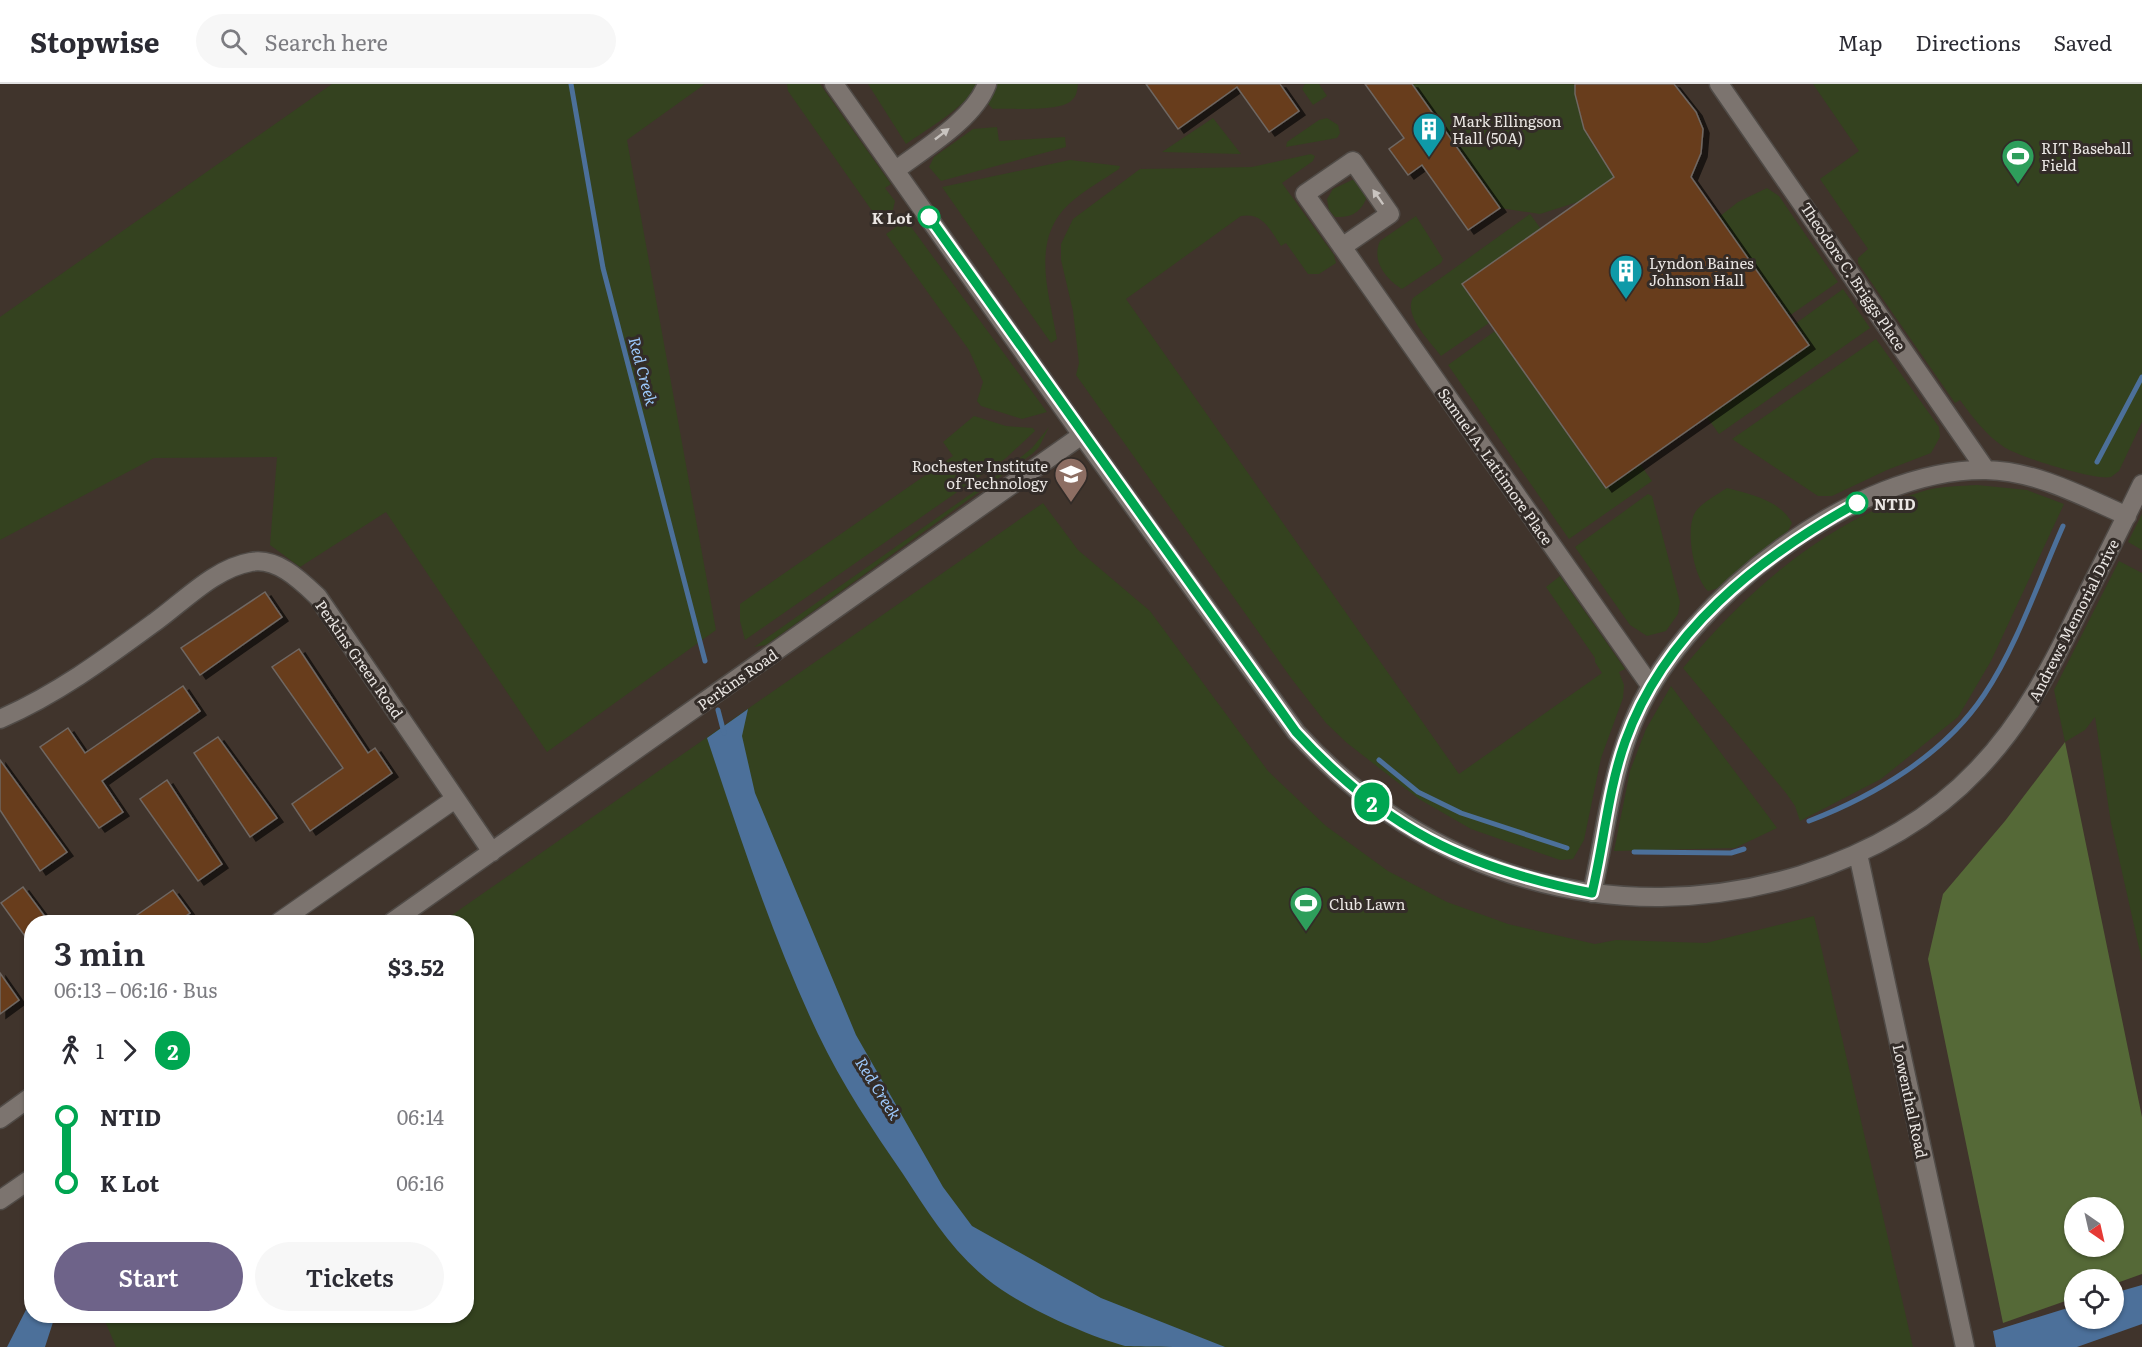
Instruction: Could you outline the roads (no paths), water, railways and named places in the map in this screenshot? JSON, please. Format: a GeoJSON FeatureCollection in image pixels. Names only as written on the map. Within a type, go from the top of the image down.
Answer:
{"type":"FeatureCollection","features":[{"type":"Feature","properties":{"kind":"street","name":"Andrews Memorial Drive"},"geometry":{"type":"LineString","coordinates":[[834,84],[1082,435],[1296,732],[1336,773],[1393,818],[1459,855],[1518,877],[1592,893],[1668,898],[1722,893],[1780,881],[1858,854],[1910,825],[1977,771],[1996,749],[2043,681],[2142,484]]}},
{"type":"Feature","properties":{"kind":"street"},"geometry":{"type":"LineString","coordinates":[[896,170],[964,117],[979,102],[987,84]]}},
{"type":"Feature","properties":{"kind":"street","name":"Theodore C. Briggs Place"},"geometry":{"type":"LineString","coordinates":[[1719,84],[1986,470]]}},
{"type":"Feature","properties":{"kind":"street","name":"Samuel A. Lattimore Place"},"geometry":{"type":"LineString","coordinates":[[1342,247],[1390,214],[1353,161],[1305,194],[1342,247],[1650,685]]}},
{"type":"Feature","properties":{"kind":"street","name":"Perkins Road"},"geometry":{"type":"LineString","coordinates":[[402,915],[1082,435]]}},
{"type":"Feature","properties":{"kind":"street"},"geometry":{"type":"LineString","coordinates":[[1592,893],[1616,771],[1624,743],[1650,685],[1688,635],[1730,591],[1756,568],[1821,523],[1896,486],[1930,474],[1986,470],[2028,476],[2053,484],[2127,516]]}},
{"type":"Feature","properties":{"kind":"street","name":"Perkins Green Road"},"geometry":{"type":"LineString","coordinates":[[0,719],[90,668],[215,577],[253,561],[273,564],[299,579],[318,597],[492,852]]}},
{"type":"Feature","properties":{"kind":"street"},"geometry":{"type":"LineString","coordinates":[[289,915],[455,799]]}},
{"type":"Feature","properties":{"kind":"street","name":"Lowenthal Road"},"geometry":{"type":"LineString","coordinates":[[1858,854],[1965,1347]]}},
{"type":"Feature","properties":{"kind":"street"},"geometry":{"type":"LineString","coordinates":[[0,1119],[24,1102]]}},
{"type":"Feature","properties":{"kind":"street"},"geometry":{"type":"LineString","coordinates":[[0,1200],[24,1184]]}},
{"type":"Feature","properties":{"kind":"water"},"geometry":{"type":"Polygon","coordinates":[[[748,709],[742,736],[755,793],[856,1035],[943,1187],[972,1226],[1101,1298],[1225,1347],[1125,1346],[1091,1335],[1035,1309],[1001,1289],[974,1268],[941,1230],[869,1123],[827,1053],[786,962],[758,888],[707,738],[748,709]]]}},
{"type":"Feature","properties":{"kind":"water"},"geometry":{"type":"Polygon","coordinates":[[[2142,1285],[2142,1324],[2077,1347],[1996,1347],[1993,1331],[2064,1309],[2064,1329],[2124,1329],[2124,1290],[2142,1285]]]}},
{"type":"Feature","properties":{"kind":"water"},"geometry":{"type":"Polygon","coordinates":[[[24,1314],[24,1323],[53,1323],[45,1347],[7,1347],[24,1314]]]}},
{"type":"Feature","properties":{"kind":"waterway","name":"Red Creek"},"geometry":{"type":"LineString","coordinates":[[571,84],[603,268],[705,661]]}},
{"type":"Feature","properties":{"kind":"waterway"},"geometry":{"type":"LineString","coordinates":[[2097,462],[2142,377]]}},
{"type":"Feature","properties":{"kind":"waterway"},"geometry":{"type":"LineString","coordinates":[[1809,821],[1858,799],[1906,771],[1928,755],[1968,717],[2007,656],[2063,526]]}},
{"type":"Feature","properties":{"kind":"waterway","name":"Red Creek"},"geometry":{"type":"LineString","coordinates":[[718,710],[724,733]]}},
{"type":"Feature","properties":{"kind":"waterway"},"geometry":{"type":"LineString","coordinates":[[1379,760],[1418,792],[1461,813],[1567,848]]}},
{"type":"Feature","properties":{"kind":"waterway"},"geometry":{"type":"LineString","coordinates":[[1634,852],[1731,853],[1744,849]]}},
{"type":"Feature","properties":{"kind":"place","name":"Mark Ellingson Hall (50A)"},"geometry":{"type":"Point","coordinates":[1429,158]}},
{"type":"Feature","properties":{"kind":"place","name":"RIT Baseball Field"},"geometry":{"type":"Point","coordinates":[2018,185]}},
{"type":"Feature","properties":{"kind":"place","name":"K Lot"},"geometry":{"type":"Point","coordinates":[929,217]}},
{"type":"Feature","properties":{"kind":"place","name":"Lyndon Baines Johnson Hall"},"geometry":{"type":"Point","coordinates":[1626,300]}},
{"type":"Feature","properties":{"kind":"place","name":"Rochester Institute of Technology"},"geometry":{"type":"Point","coordinates":[1071,503]}},
{"type":"Feature","properties":{"kind":"place","name":"NTID"},"geometry":{"type":"Point","coordinates":[1857,503]}},
{"type":"Feature","properties":{"kind":"place","name":"Club Lawn"},"geometry":{"type":"Point","coordinates":[1306,932]}}]}
